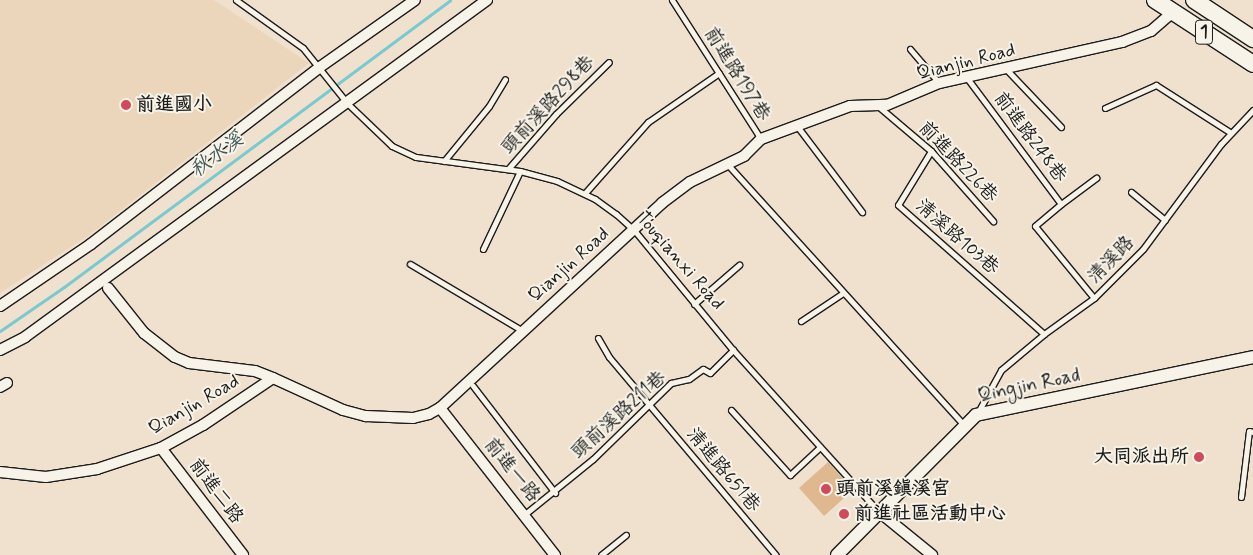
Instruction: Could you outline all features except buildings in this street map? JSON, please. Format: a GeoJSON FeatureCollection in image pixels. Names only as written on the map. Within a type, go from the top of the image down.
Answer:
{"type":"FeatureCollection","features":[{"type":"Feature","properties":{"kind":"main road","name":"1"},"geometry":{"type":"LineString","coordinates":[[1155,0],[1253,64]]}},
{"type":"Feature","properties":{"kind":"main road","name":"1"},"geometry":{"type":"LineString","coordinates":[[1194,0],[1253,39]]}},
{"type":"Feature","properties":{"kind":"street"},"geometry":{"type":"LineString","coordinates":[[0,306],[91,244],[319,66],[414,0]]}},
{"type":"Feature","properties":{"kind":"street"},"geometry":{"type":"LineString","coordinates":[[0,350],[33,331],[487,0]]}},
{"type":"Feature","properties":{"kind":"street","name":"Qianjin Road"},"geometry":{"type":"LineString","coordinates":[[0,472],[46,477],[97,469],[162,448],[203,425],[273,378],[343,410],[366,416],[413,418],[440,408],[523,330],[690,182],[729,166],[744,156],[761,139],[850,106],[877,106],[939,83],[1122,42],[1151,31],[1173,12]]}},
{"type":"Feature","properties":{"kind":"street"},"geometry":{"type":"LineString","coordinates":[[108,288],[144,333],[174,358],[188,362],[255,371],[273,378]]}},
{"type":"Feature","properties":{"kind":"street","name":"Qingjin Road"},"geometry":{"type":"LineString","coordinates":[[836,555],[976,415],[1253,357]]}},
{"type":"Feature","properties":{"kind":"street","name":"前進一路"},"geometry":{"type":"LineString","coordinates":[[440,408],[525,514],[555,555]]}},
{"type":"Feature","properties":{"kind":"street","name":"前進二路"},"geometry":{"type":"LineString","coordinates":[[162,448],[243,555]]}},
{"type":"Feature","properties":{"kind":"street","name":"Touqianxi Road"},"geometry":{"type":"LineString","coordinates":[[878,511],[932,555]]}},
{"type":"Feature","properties":{"kind":"lane"},"geometry":{"type":"LineString","coordinates":[[236,0],[278,27],[319,66]]}},
{"type":"Feature","properties":{"kind":"lane","name":"前進路197巷"},"geometry":{"type":"LineString","coordinates":[[672,0],[761,139]]}},
{"type":"Feature","properties":{"kind":"lane"},"geometry":{"type":"LineString","coordinates":[[910,49],[939,83]]}},
{"type":"Feature","properties":{"kind":"lane","name":"頭前溪路298巷"},"geometry":{"type":"LineString","coordinates":[[508,169],[556,114],[609,62]]}},
{"type":"Feature","properties":{"kind":"lane","name":"Touqianxi Road"},"geometry":{"type":"LineString","coordinates":[[319,66],[347,103],[392,146],[416,157],[520,171],[557,181],[585,193],[634,230],[694,304],[878,511]]}},
{"type":"Feature","properties":{"kind":"lane"},"geometry":{"type":"LineString","coordinates":[[1006,69],[1061,127]]}},
{"type":"Feature","properties":{"kind":"lane"},"geometry":{"type":"LineString","coordinates":[[585,193],[642,127],[719,73]]}},
{"type":"Feature","properties":{"kind":"lane","name":"前進路248巷"},"geometry":{"type":"LineString","coordinates":[[967,78],[1061,204],[1096,178]]}},
{"type":"Feature","properties":{"kind":"lane"},"geometry":{"type":"LineString","coordinates":[[444,161],[489,106],[505,79]]}},
{"type":"Feature","properties":{"kind":"lane"},"geometry":{"type":"LineString","coordinates":[[1105,108],[1156,85],[1231,134]]}},
{"type":"Feature","properties":{"kind":"lane","name":"前進路226巷"},"geometry":{"type":"LineString","coordinates":[[877,106],[931,150],[993,221]]}},
{"type":"Feature","properties":{"kind":"lane","name":"清溪路"},"geometry":{"type":"LineString","coordinates":[[976,415],[1001,370],[1044,334],[1094,298],[1144,249],[1231,134],[1253,110]]}},
{"type":"Feature","properties":{"kind":"lane"},"geometry":{"type":"LineString","coordinates":[[797,126],[862,212]]}},
{"type":"Feature","properties":{"kind":"lane","name":"清溪路103巷"},"geometry":{"type":"LineString","coordinates":[[931,150],[898,205],[1044,334]]}},
{"type":"Feature","properties":{"kind":"lane"},"geometry":{"type":"LineString","coordinates":[[729,166],[965,426]]}},
{"type":"Feature","properties":{"kind":"lane"},"geometry":{"type":"LineString","coordinates":[[483,249],[520,171]]}},
{"type":"Feature","properties":{"kind":"lane"},"geometry":{"type":"LineString","coordinates":[[1131,192],[1165,220]]}},
{"type":"Feature","properties":{"kind":"lane"},"geometry":{"type":"LineString","coordinates":[[1061,204],[1035,226],[1094,298]]}},
{"type":"Feature","properties":{"kind":"lane"},"geometry":{"type":"LineString","coordinates":[[410,264],[523,330]]}},
{"type":"Feature","properties":{"kind":"lane"},"geometry":{"type":"LineString","coordinates":[[694,304],[739,265]]}},
{"type":"Feature","properties":{"kind":"lane"},"geometry":{"type":"LineString","coordinates":[[801,321],[843,293]]}},
{"type":"Feature","properties":{"kind":"lane","name":"清進路651巷"},"geometry":{"type":"LineString","coordinates":[[598,338],[609,357],[776,555]]}},
{"type":"Feature","properties":{"kind":"lane","name":"頭前溪路211巷"},"geometry":{"type":"LineString","coordinates":[[525,514],[555,493],[674,381],[689,379],[703,369],[710,373],[734,350]]}},
{"type":"Feature","properties":{"kind":"lane"},"geometry":{"type":"LineString","coordinates":[[473,386],[555,493]]}},
{"type":"Feature","properties":{"kind":"lane"},"geometry":{"type":"LineString","coordinates":[[731,410],[790,475],[820,446]]}},
{"type":"Feature","properties":{"kind":"lane"},"geometry":{"type":"LineString","coordinates":[[1241,497],[1249,431],[1253,432]]}},
{"type":"Feature","properties":{"kind":"lane"},"geometry":{"type":"LineString","coordinates":[[601,555],[626,535]]}},
{"type":"Feature","properties":{"kind":"shaded area","name":"前進國小"},"geometry":{"type":"Polygon","coordinates":[[[0,0],[214,0],[309,63],[88,236],[0,293],[0,0]]]}},
{"type":"Feature","properties":{"kind":"waterway","name":"秋水溪"},"geometry":{"type":"LineString","coordinates":[[0,331],[64,287],[450,0]]}},
{"type":"Feature","properties":{"kind":"place","name":"前進國小"},"geometry":{"type":"Point","coordinates":[126,105]}},
{"type":"Feature","properties":{"kind":"place","name":"大同派出所"},"geometry":{"type":"Point","coordinates":[1199,457]}},
{"type":"Feature","properties":{"kind":"place","name":"頭前溪鎮溪宮"},"geometry":{"type":"Point","coordinates":[826,489]}},
{"type":"Feature","properties":{"kind":"place","name":"前進社區活動中心"},"geometry":{"type":"Point","coordinates":[844,514]}}]}
